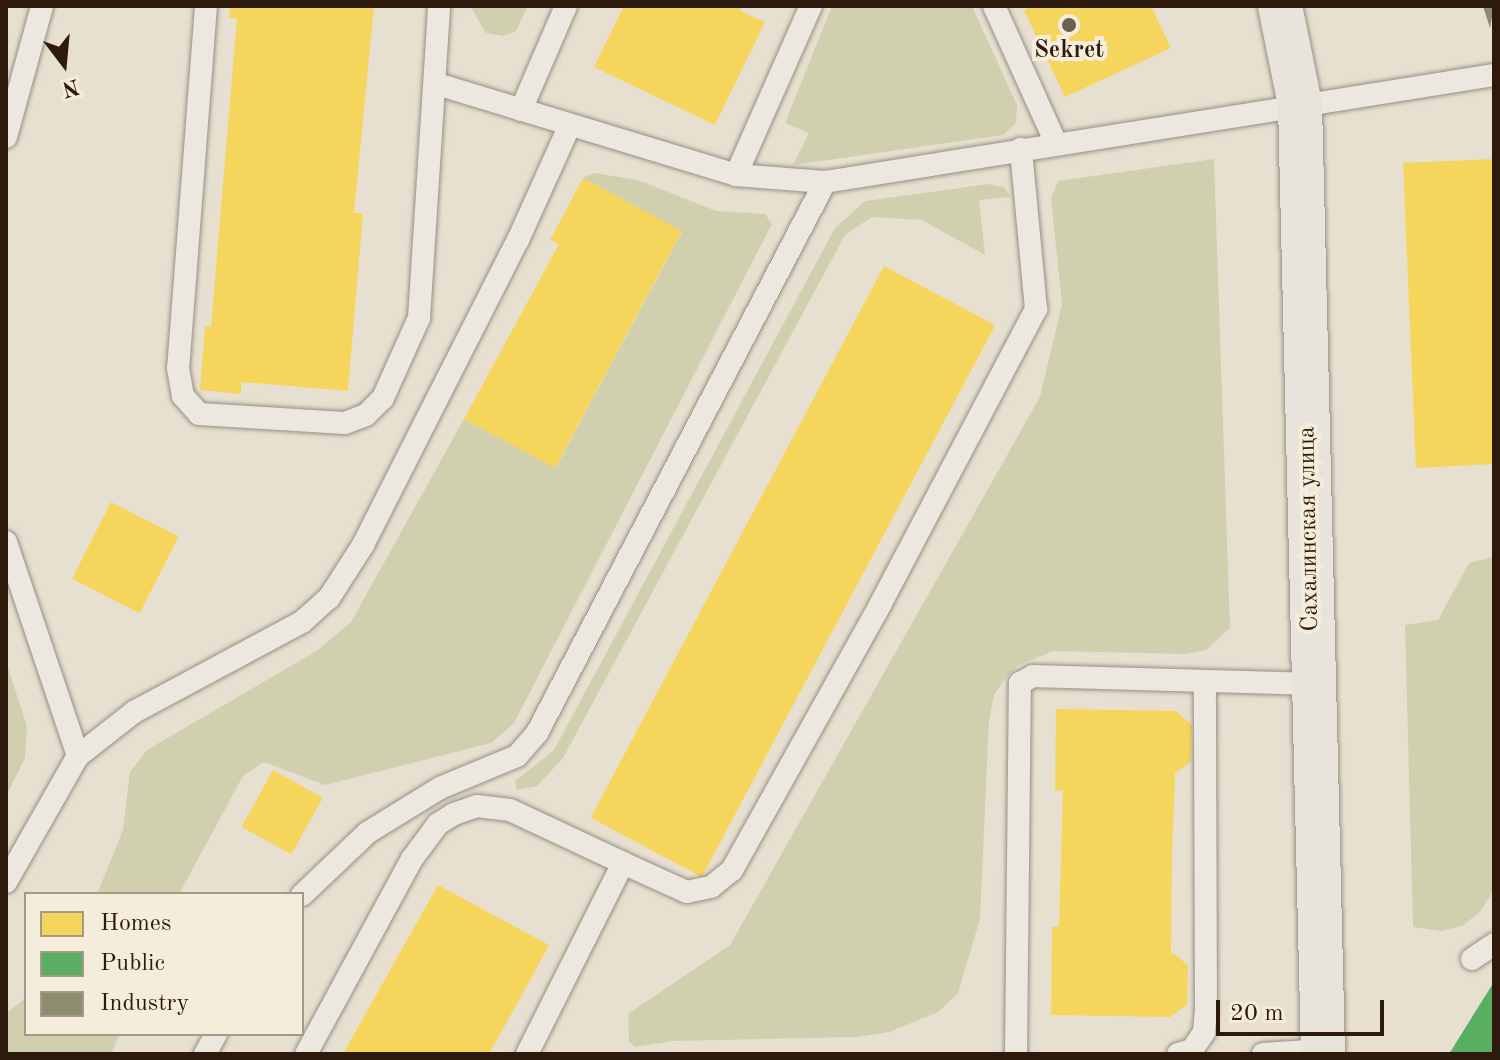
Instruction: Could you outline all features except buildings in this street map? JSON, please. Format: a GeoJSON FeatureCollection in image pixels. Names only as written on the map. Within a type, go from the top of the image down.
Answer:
{"type":"FeatureCollection","features":[{"type":"Feature","properties":{"kind":"main road","name":"Сахалинская улица"},"geometry":{"type":"LineString","coordinates":[[1280,6],[1300,104],[1323,1052]]}},
{"type":"Feature","properties":{"kind":"lane"},"geometry":{"type":"LineString","coordinates":[[6,137],[42,6]]}},
{"type":"Feature","properties":{"kind":"lane"},"geometry":{"type":"LineString","coordinates":[[206,6],[178,368],[183,396],[199,414],[345,423],[366,415],[383,398],[419,318],[437,84],[439,6]]}},
{"type":"Feature","properties":{"kind":"lane"},"geometry":{"type":"LineString","coordinates":[[521,110],[566,6]]}},
{"type":"Feature","properties":{"kind":"lane"},"geometry":{"type":"LineString","coordinates":[[736,175],[811,6]]}},
{"type":"Feature","properties":{"kind":"lane"},"geometry":{"type":"LineString","coordinates":[[994,6],[1056,143]]}},
{"type":"Feature","properties":{"kind":"lane"},"geometry":{"type":"LineString","coordinates":[[437,84],[736,175],[825,182],[1494,75]]}},
{"type":"Feature","properties":{"kind":"lane"},"geometry":{"type":"LineString","coordinates":[[6,882],[78,756],[134,712],[302,622],[329,598],[363,545],[518,240],[570,125]]}},
{"type":"Feature","properties":{"kind":"lane"},"geometry":{"type":"LineString","coordinates":[[306,1054],[412,859],[438,824],[454,814],[477,806],[510,810],[687,892],[711,887],[732,870],[864,633],[1036,309],[1021,149]]}},
{"type":"Feature","properties":{"kind":"lane"},"geometry":{"type":"LineString","coordinates":[[304,893],[367,833],[440,788],[517,756],[537,733],[825,182]]}},
{"type":"Feature","properties":{"kind":"lane"},"geometry":{"type":"LineString","coordinates":[[6,542],[78,756]]}},
{"type":"Feature","properties":{"kind":"lane"},"geometry":{"type":"LineString","coordinates":[[1016,1054],[1020,683],[1033,676],[1314,684]]}},
{"type":"Feature","properties":{"kind":"lane"},"geometry":{"type":"LineString","coordinates":[[1178,1054],[1192,1050],[1204,1032],[1206,1009],[1205,681]]}},
{"type":"Feature","properties":{"kind":"lane"},"geometry":{"type":"LineString","coordinates":[[527,1054],[623,863]]}},
{"type":"Feature","properties":{"kind":"lane"},"geometry":{"type":"LineString","coordinates":[[1472,959],[1494,944]]}},
{"type":"Feature","properties":{"kind":"lane"},"geometry":{"type":"LineString","coordinates":[[205,1054],[215,1036]]}},
{"type":"Feature","properties":{"kind":"lane"},"geometry":{"type":"LineString","coordinates":[[1263,1054],[1323,1052]]}},
{"type":"Feature","properties":{"kind":"green space"},"geometry":{"type":"Polygon","coordinates":[[[470,6],[528,6],[516,31],[503,36],[486,33],[470,6]]]}},
{"type":"Feature","properties":{"kind":"green space"},"geometry":{"type":"Polygon","coordinates":[[[832,6],[972,6],[1017,105],[1016,123],[1003,135],[793,165],[809,133],[785,123],[832,6]]]}},
{"type":"Feature","properties":{"kind":"green space"},"geometry":{"type":"Polygon","coordinates":[[[1214,159],[1230,628],[1206,650],[1186,654],[1053,651],[1019,665],[1006,677],[994,695],[989,720],[980,919],[958,993],[938,1012],[889,1032],[857,1037],[673,1041],[635,1047],[629,1041],[628,1014],[730,945],[1040,397],[1062,304],[1051,199],[1058,181],[1214,159]]]}},
{"type":"Feature","properties":{"kind":"green space"},"geometry":{"type":"Polygon","coordinates":[[[594,173],[638,180],[716,211],[765,214],[772,224],[514,723],[491,743],[325,785],[264,762],[243,776],[180,892],[98,892],[123,830],[130,772],[147,750],[318,650],[351,622],[464,419],[556,467],[682,232],[583,178],[594,173]]]}},
{"type":"Feature","properties":{"kind":"green space"},"geometry":{"type":"Polygon","coordinates":[[[989,184],[1004,187],[1011,197],[979,200],[985,255],[922,220],[872,217],[845,235],[563,758],[537,786],[517,790],[515,781],[554,750],[835,228],[865,201],[989,184]]]}},
{"type":"Feature","properties":{"kind":"green space"},"geometry":{"type":"Polygon","coordinates":[[[1494,557],[1494,889],[1480,912],[1462,926],[1441,931],[1413,927],[1405,625],[1438,620],[1469,563],[1494,557]]]}},
{"type":"Feature","properties":{"kind":"green space"},"geometry":{"type":"Polygon","coordinates":[[[6,661],[27,727],[25,758],[6,796],[6,661]]]}},
{"type":"Feature","properties":{"kind":"green space"},"geometry":{"type":"Polygon","coordinates":[[[24,1000],[24,1036],[119,1036],[111,1054],[6,1054],[6,1013],[24,1000]]]}},
{"type":"Feature","properties":{"kind":"place","name":"Sekret"},"geometry":{"type":"Point","coordinates":[1069,25]}}]}
